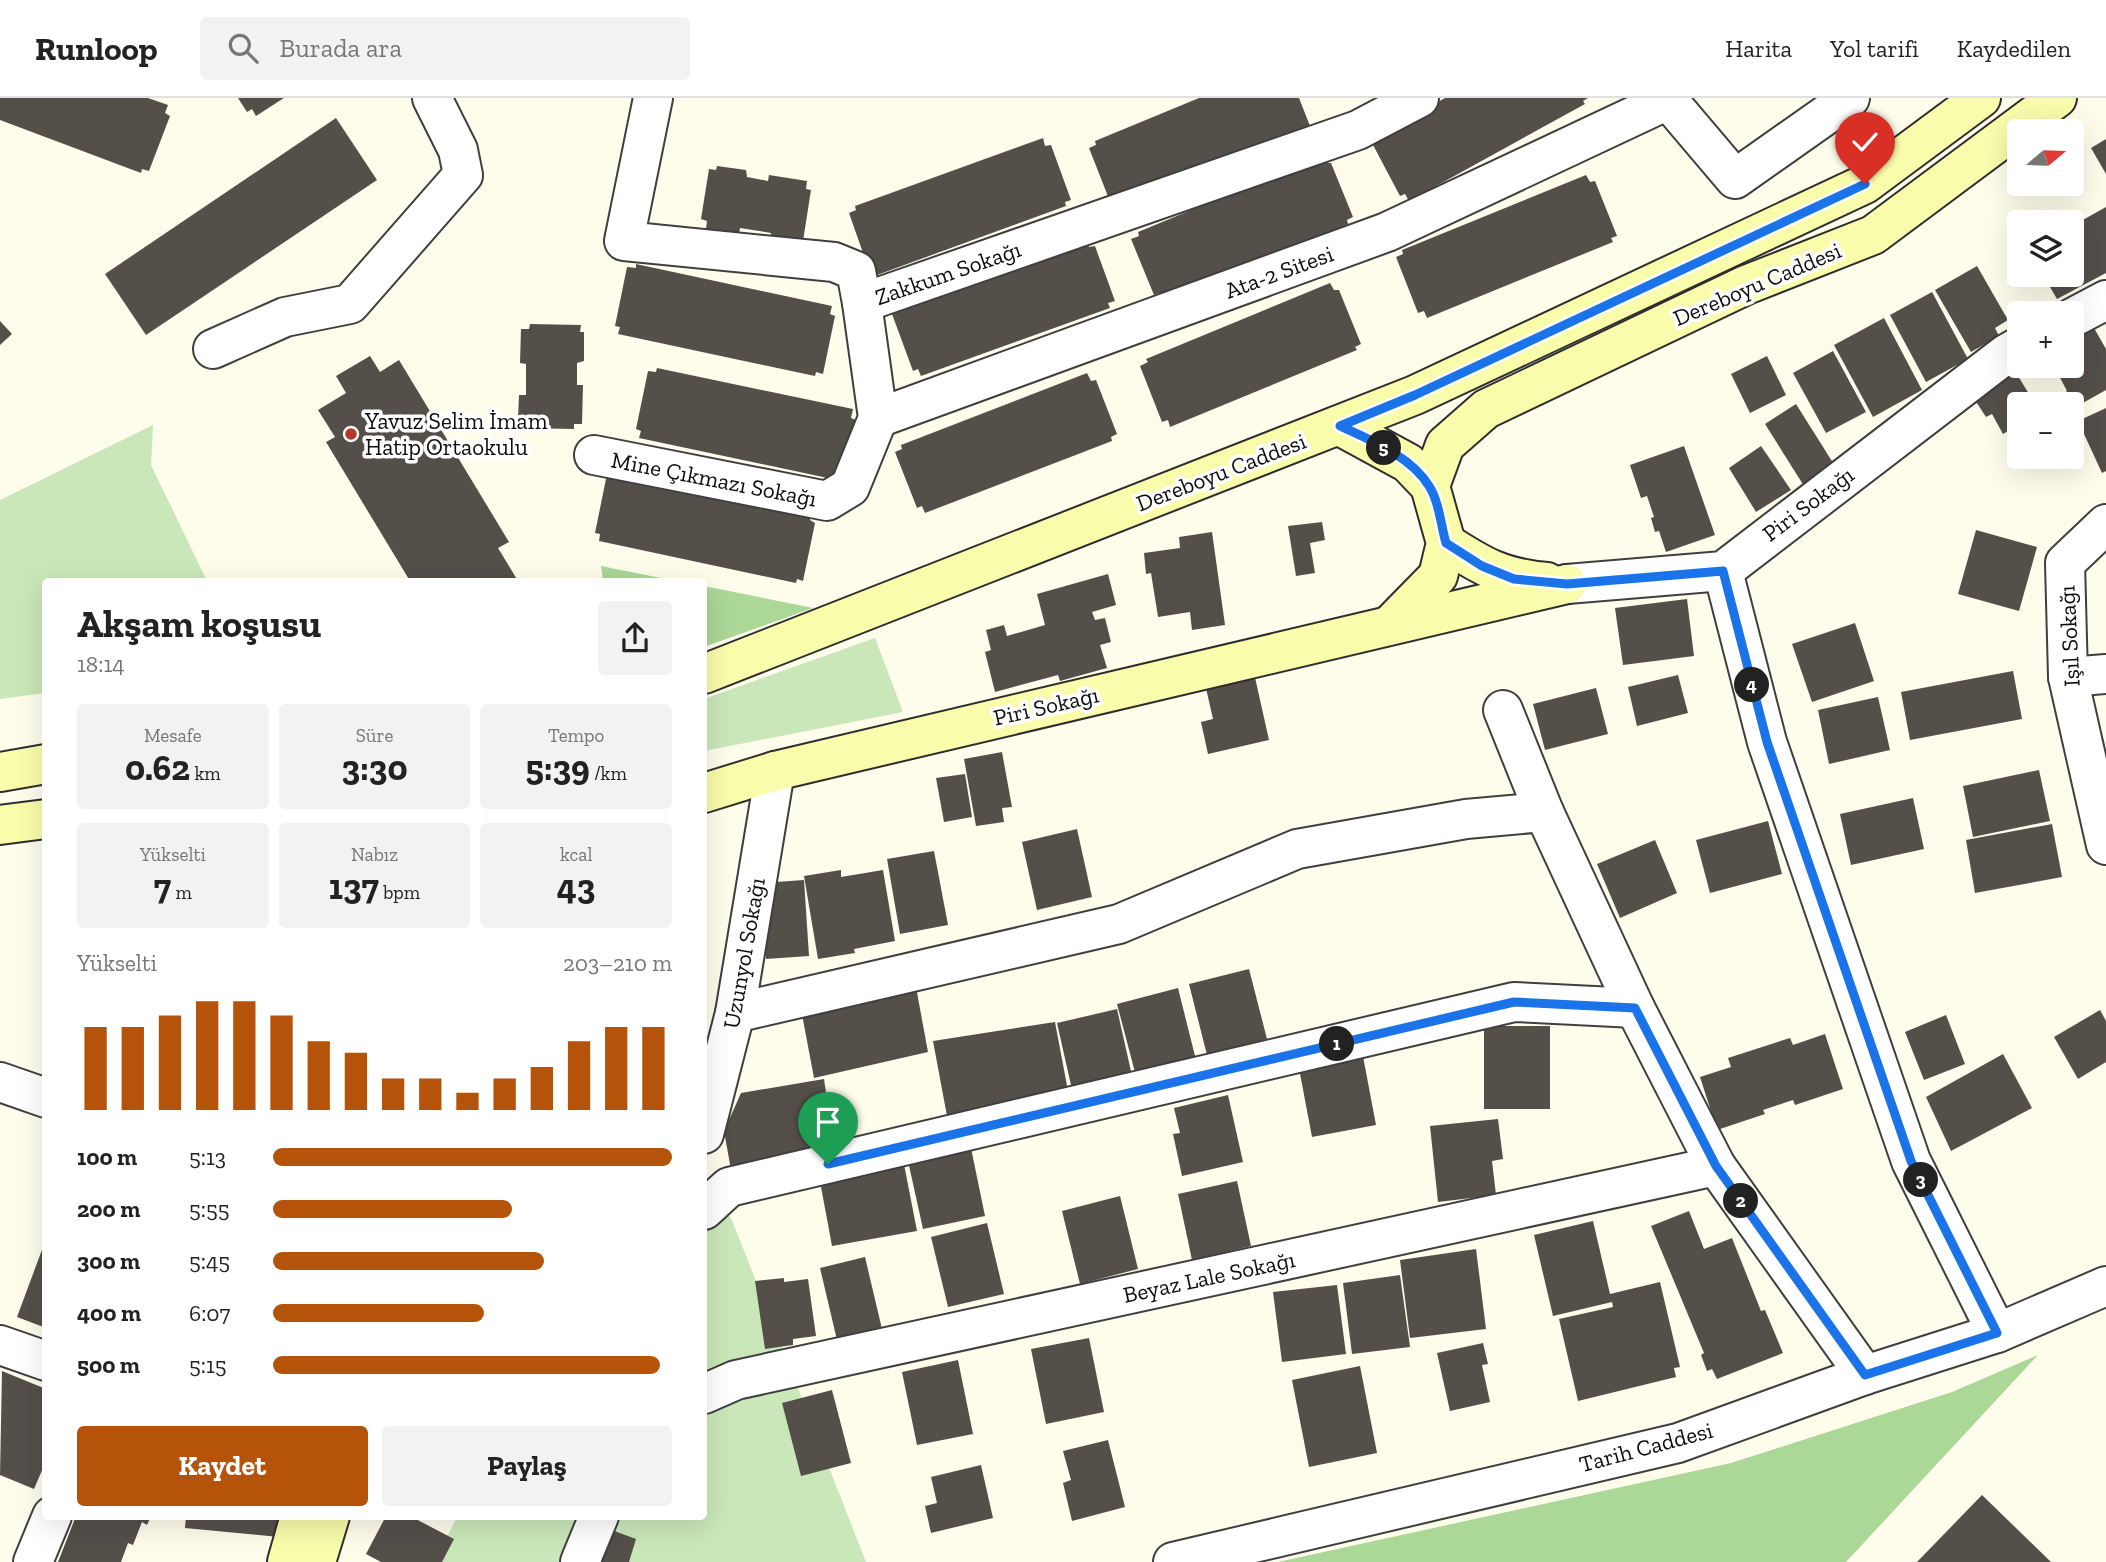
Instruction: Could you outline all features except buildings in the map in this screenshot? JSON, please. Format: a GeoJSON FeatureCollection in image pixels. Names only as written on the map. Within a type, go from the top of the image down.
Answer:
{"type":"FeatureCollection","features":[{"type":"Feature","properties":{"kind":"main road","name":"Dereboyu Caddesi"},"geometry":{"type":"LineString","coordinates":[[707,673],[1415,395],[1865,184],[1981,98]]}},
{"type":"Feature","properties":{"kind":"main road","name":"Dereboyu Caddesi"},"geometry":{"type":"LineString","coordinates":[[1430,486],[1445,445],[1486,409],[1746,285],[1873,234],[2057,98]]}},
{"type":"Feature","properties":{"kind":"main road"},"geometry":{"type":"LineString","coordinates":[[1340,426],[1408,463],[1430,486],[1446,543],[1438,576],[1390,625]]}},
{"type":"Feature","properties":{"kind":"main road"},"geometry":{"type":"LineString","coordinates":[[1446,543],[1482,566],[1514,579],[1567,584]]}},
{"type":"Feature","properties":{"kind":"main road","name":"Piri Sokağı"},"geometry":{"type":"LineString","coordinates":[[707,792],[775,771],[1567,584]]}},
{"type":"Feature","properties":{"kind":"main road"},"geometry":{"type":"LineString","coordinates":[[0,772],[42,765]]}},
{"type":"Feature","properties":{"kind":"main road"},"geometry":{"type":"LineString","coordinates":[[0,825],[42,820]]}},
{"type":"Feature","properties":{"kind":"main road"},"geometry":{"type":"LineString","coordinates":[[287,1562],[299,1520]]}},
{"type":"Feature","properties":{"kind":"main road"},"geometry":{"type":"LineString","coordinates":[[316,1562],[329,1520]]}},
{"type":"Feature","properties":{"kind":"street"},"geometry":{"type":"LineString","coordinates":[[213,349],[285,317],[349,303],[463,175],[458,150],[432,98]]}},
{"type":"Feature","properties":{"kind":"street","name":"Zakkum Sokağı"},"geometry":{"type":"LineString","coordinates":[[653,98],[624,241],[834,262],[856,271],[862,303],[1358,130],[1419,98]]}},
{"type":"Feature","properties":{"kind":"street","name":"Ata-2 Sitesi"},"geometry":{"type":"LineString","coordinates":[[878,418],[1387,232],[1669,99],[1735,179],[1850,98]]}},
{"type":"Feature","properties":{"kind":"street"},"geometry":{"type":"LineString","coordinates":[[2084,312],[2106,300]]}},
{"type":"Feature","properties":{"kind":"street"},"geometry":{"type":"LineString","coordinates":[[862,303],[878,418]]}},
{"type":"Feature","properties":{"kind":"street","name":"Piri Sokağı"},"geometry":{"type":"LineString","coordinates":[[1723,571],[2007,354]]}},
{"type":"Feature","properties":{"kind":"street","name":"Mine Çıkmazı Sokağı"},"geometry":{"type":"LineString","coordinates":[[594,455],[827,501],[850,487],[878,418]]}},
{"type":"Feature","properties":{"kind":"street","name":"Işıl Sokağı"},"geometry":{"type":"LineString","coordinates":[[2106,524],[2066,563],[2068,677],[2106,845]]}},
{"type":"Feature","properties":{"kind":"street"},"geometry":{"type":"LineString","coordinates":[[1567,584],[1723,571],[1767,742],[1911,1161],[1997,1333]]}},
{"type":"Feature","properties":{"kind":"street"},"geometry":{"type":"LineString","coordinates":[[2068,677],[2106,674]]}},
{"type":"Feature","properties":{"kind":"street"},"geometry":{"type":"LineString","coordinates":[[1503,710],[1544,812],[1635,1008],[1716,1166],[1865,1375]]}},
{"type":"Feature","properties":{"kind":"street","name":"Uzunyol Sokağı"},"geometry":{"type":"LineString","coordinates":[[707,1122],[735,1013],[775,771]]}},
{"type":"Feature","properties":{"kind":"street"},"geometry":{"type":"LineString","coordinates":[[735,1013],[1119,924],[1297,849],[1466,819],[1544,812]]}},
{"type":"Feature","properties":{"kind":"street"},"geometry":{"type":"LineString","coordinates":[[707,1207],[729,1187],[1514,1002],[1635,1008]]}},
{"type":"Feature","properties":{"kind":"street"},"geometry":{"type":"LineString","coordinates":[[0,1082],[42,1097]]}},
{"type":"Feature","properties":{"kind":"street","name":"Beyaz Lale Sokağı"},"geometry":{"type":"LineString","coordinates":[[707,1393],[750,1377],[1716,1166]]}},
{"type":"Feature","properties":{"kind":"street","name":"Tarih Caddesi"},"geometry":{"type":"LineString","coordinates":[[1172,1562],[1678,1443],[1865,1375],[1997,1333],[2106,1286]]}},
{"type":"Feature","properties":{"kind":"street"},"geometry":{"type":"LineString","coordinates":[[0,1345],[42,1360]]}},
{"type":"Feature","properties":{"kind":"street"},"geometry":{"type":"LineString","coordinates":[[33,1562],[50,1520]]}},
{"type":"Feature","properties":{"kind":"street"},"geometry":{"type":"LineString","coordinates":[[580,1562],[597,1520]]}},
{"type":"Feature","properties":{"kind":"green space"},"geometry":{"type":"Polygon","coordinates":[[[153,425],[151,465],[206,578],[42,578],[42,693],[0,699],[0,500],[153,425]]]}},
{"type":"Feature","properties":{"kind":"green space"},"geometry":{"type":"Polygon","coordinates":[[[601,566],[661,578],[603,578],[601,566]]]}},
{"type":"Feature","properties":{"kind":"green space"},"geometry":{"type":"Polygon","coordinates":[[[707,587],[813,608],[707,646],[707,587]]]}},
{"type":"Feature","properties":{"kind":"green space"},"geometry":{"type":"Polygon","coordinates":[[[875,638],[903,712],[707,750],[707,698],[875,638]]]}},
{"type":"Feature","properties":{"kind":"green space"},"geometry":{"type":"Polygon","coordinates":[[[707,1182],[732,1220],[866,1562],[433,1562],[456,1520],[707,1520],[707,1182]]]}},
{"type":"Feature","properties":{"kind":"green space"},"geometry":{"type":"Polygon","coordinates":[[[2038,1355],[1846,1562],[1278,1562],[1731,1463],[1952,1392],[2038,1355]]]}},
{"type":"Feature","properties":{"kind":"place","name":"Yavuz Selim İmam Hatip Ortaokulu"},"geometry":{"type":"Point","coordinates":[351,434]}},
{"type":"Feature","properties":{"kind":"route"},"geometry":{"type":"LineString","coordinates":[[828,1164],[1514,1002],[1635,1008],[1716,1166],[1865,1375],[1997,1333],[1911,1161],[1767,742],[1723,571],[1567,584],[1514,579],[1482,566],[1446,543],[1430,486],[1408,463],[1340,426],[1415,395],[1865,184]]}}]}
